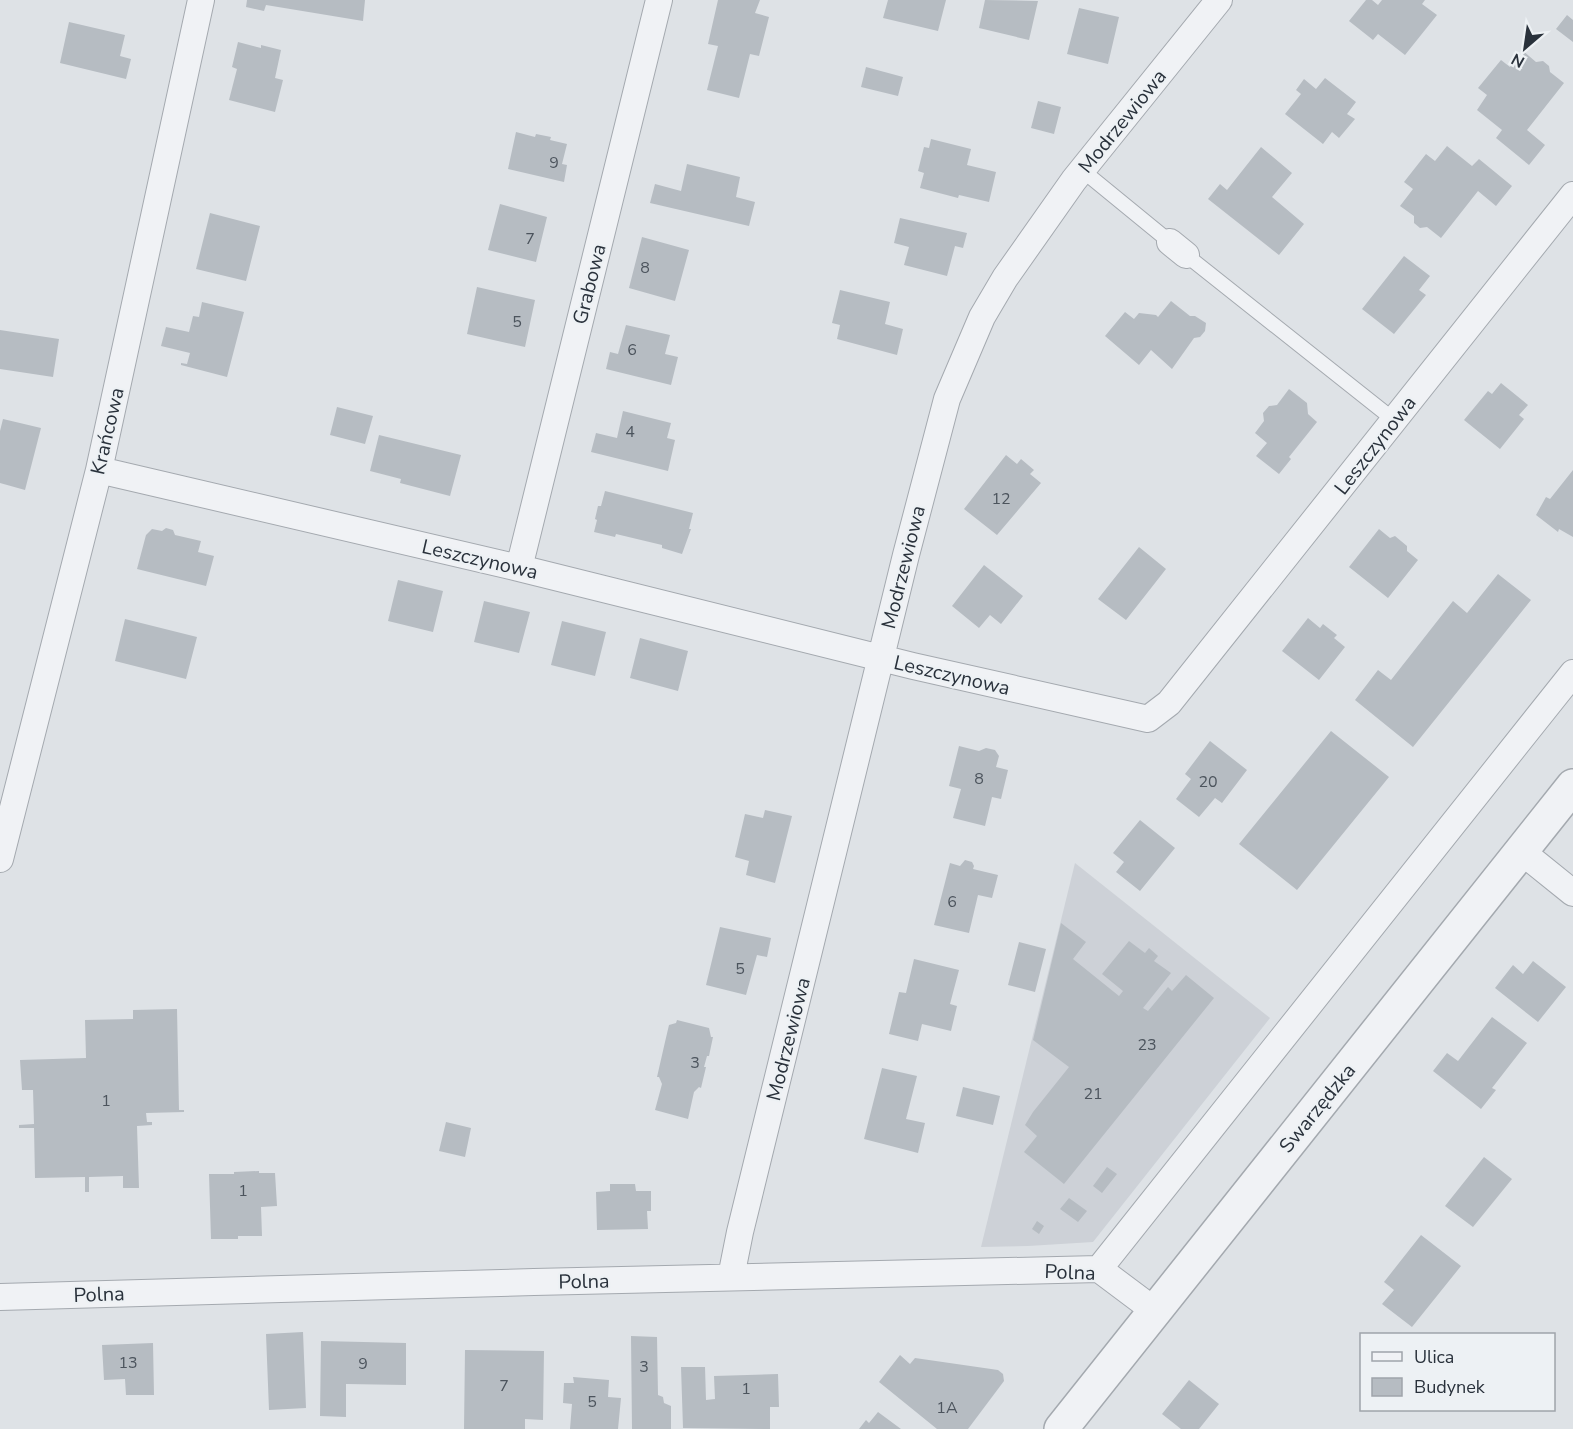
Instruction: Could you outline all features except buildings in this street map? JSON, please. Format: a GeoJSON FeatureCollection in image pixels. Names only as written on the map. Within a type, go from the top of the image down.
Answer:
{"type":"FeatureCollection","features":[{"type":"Feature","properties":{"kind":"street","name":"Krańcowa"},"geometry":{"type":"LineString","coordinates":[[0,859],[99,470],[201,0]]}},
{"type":"Feature","properties":{"kind":"street","name":"Grabowa"},"geometry":{"type":"LineString","coordinates":[[519,568],[659,0]]}},
{"type":"Feature","properties":{"kind":"street","name":"Modrzewiowa"},"geometry":{"type":"LineString","coordinates":[[731,1277],[880,658],[947,399],[982,316],[1005,278],[1082,170],[1218,0]]}},
{"type":"Feature","properties":{"kind":"street","name":"Leszczynowa"},"geometry":{"type":"LineString","coordinates":[[99,470],[519,568],[880,658],[1148,719],[1168,703],[1573,195]]}},
{"type":"Feature","properties":{"kind":"street"},"geometry":{"type":"LineString","coordinates":[[1099,1269],[1570,682]]}},
{"type":"Feature","properties":{"kind":"street","name":"Swarzędzka"},"geometry":{"type":"LineString","coordinates":[[1061,1429],[1573,786]]}},
{"type":"Feature","properties":{"kind":"street"},"geometry":{"type":"LineString","coordinates":[[1521,851],[1573,893]]}},
{"type":"Feature","properties":{"kind":"street","name":"Polna"},"geometry":{"type":"LineString","coordinates":[[0,1297],[1099,1269],[1155,1311]]}},
{"type":"Feature","properties":{"kind":"lane"},"geometry":{"type":"LineString","coordinates":[[1082,170],[1394,420]]}},
{"type":"Feature","properties":{"kind":"shaded area"},"geometry":{"type":"Polygon","coordinates":[[[1075,863],[1270,1018],[1093,1242],[981,1247],[1075,863]]]}}]}
